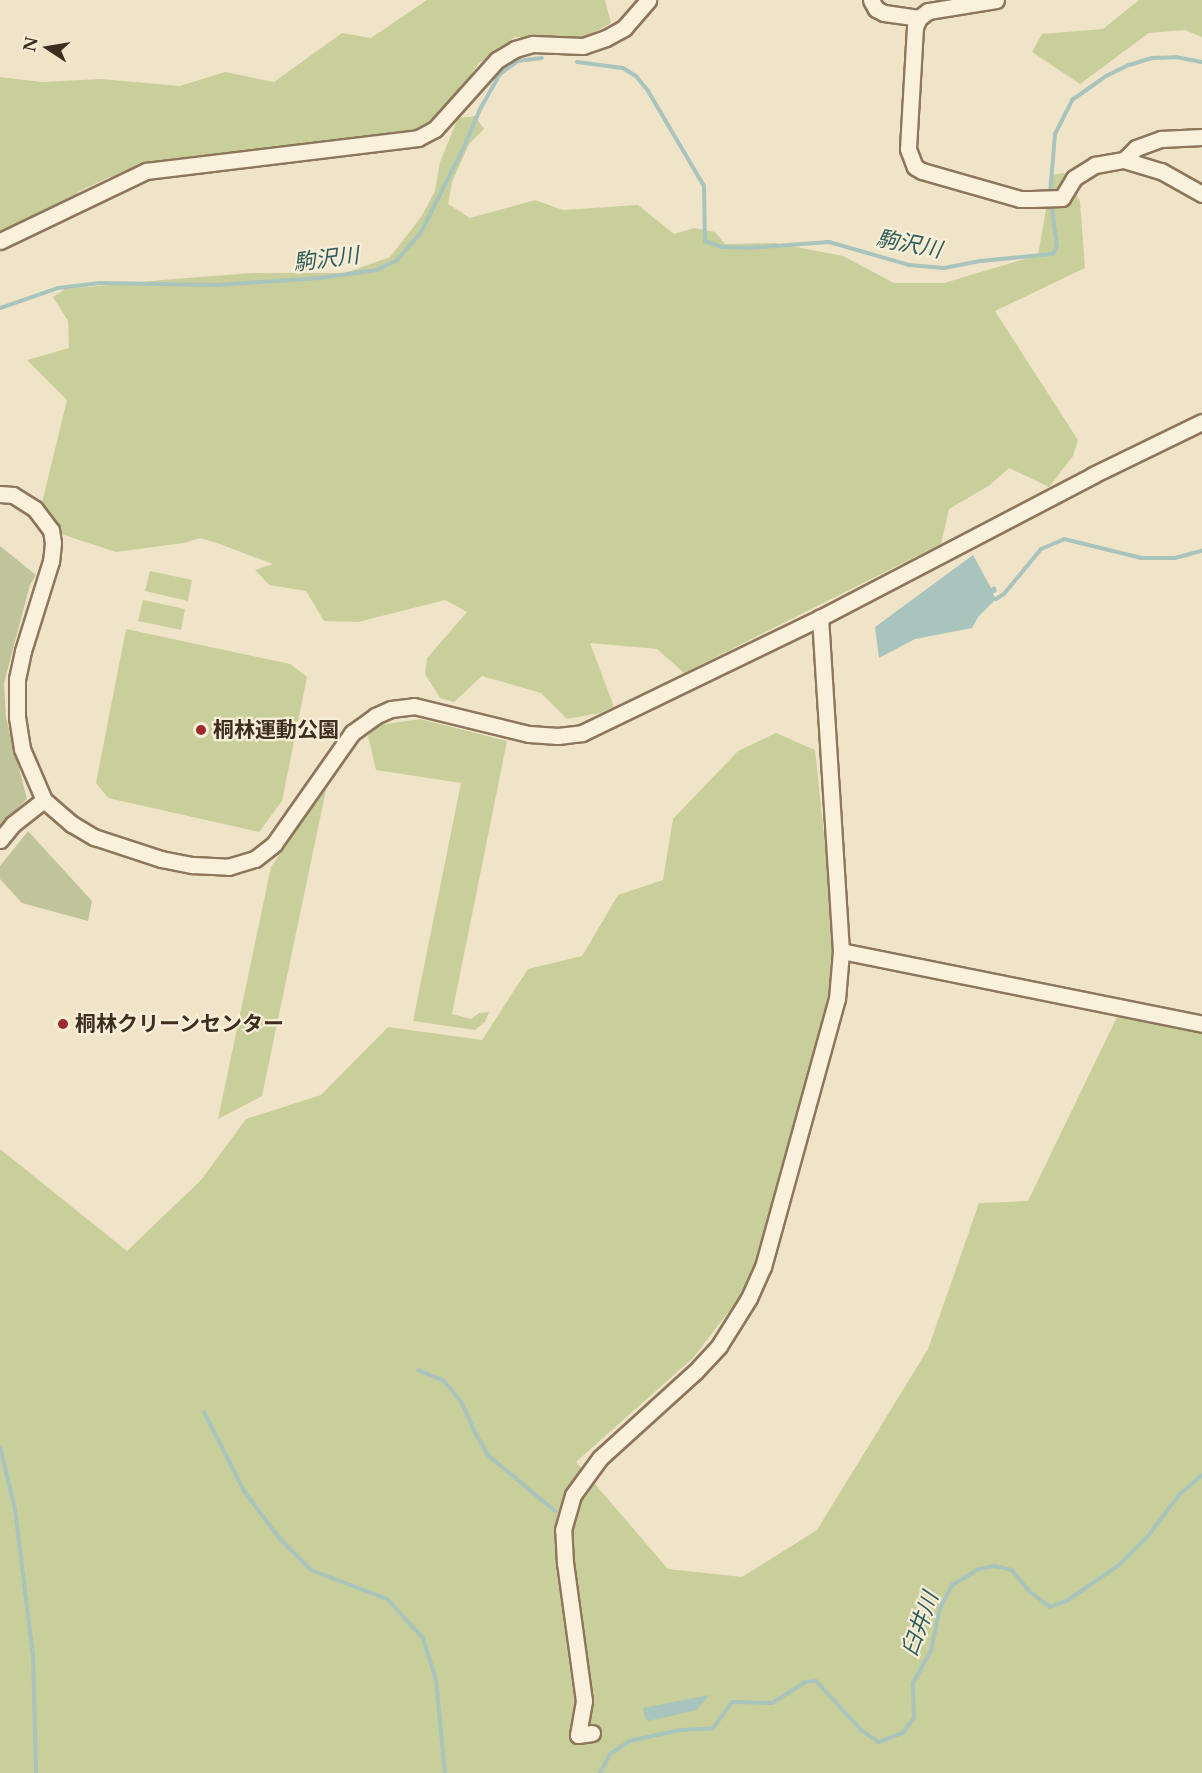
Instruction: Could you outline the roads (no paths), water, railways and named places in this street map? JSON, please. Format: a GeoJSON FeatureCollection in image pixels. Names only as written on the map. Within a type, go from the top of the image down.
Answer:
{"type":"FeatureCollection","features":[{"type":"Feature","properties":{"kind":"street"},"geometry":{"type":"LineString","coordinates":[[0,241],[146,171],[418,138],[435,129],[497,60],[515,49],[533,44],[584,46],[606,38],[624,27],[648,0]]}},
{"type":"Feature","properties":{"kind":"street"},"geometry":{"type":"LineString","coordinates":[[871,0],[876,9],[884,13],[919,18]]}},
{"type":"Feature","properties":{"kind":"street"},"geometry":{"type":"LineString","coordinates":[[996,0],[928,11],[919,18],[915,27],[908,148],[915,167],[1020,199],[1062,198],[1074,178],[1095,165],[1124,160],[1161,171],[1202,195]]}},
{"type":"Feature","properties":{"kind":"street"},"geometry":{"type":"LineString","coordinates":[[1124,160],[1136,148],[1161,139],[1202,137]]}},
{"type":"Feature","properties":{"kind":"street"},"geometry":{"type":"LineString","coordinates":[[0,494],[13,495],[35,509],[51,530],[53,543],[51,561],[23,651],[17,679],[17,717],[22,749],[44,800],[72,824],[94,837],[161,858],[193,865],[235,865],[255,859],[274,844],[352,733],[375,716],[391,709],[414,706],[529,734],[558,736],[582,733],[820,618],[1093,475],[1202,422]]}},
{"type":"Feature","properties":{"kind":"street"},"geometry":{"type":"LineString","coordinates":[[592,1733],[578,1735],[584,1701],[565,1563],[563,1530],[573,1496],[600,1458],[695,1372],[719,1346],[749,1298],[763,1267],[813,1094],[837,999],[841,951],[820,618]]}},
{"type":"Feature","properties":{"kind":"street"},"geometry":{"type":"LineString","coordinates":[[0,840],[13,824],[44,800]]}},
{"type":"Feature","properties":{"kind":"street"},"geometry":{"type":"LineString","coordinates":[[841,951],[1202,1024]]}},
{"type":"Feature","properties":{"kind":"water"},"geometry":{"type":"Polygon","coordinates":[[[973,555],[991,588],[995,586],[997,591],[993,594],[996,599],[978,617],[972,628],[915,639],[879,658],[875,627],[973,555]]]}},
{"type":"Feature","properties":{"kind":"water"},"geometry":{"type":"Polygon","coordinates":[[[709,1695],[697,1710],[648,1721],[645,1718],[643,1708],[709,1695]]]}},
{"type":"Feature","properties":{"kind":"waterway","name":"駒沢川"},"geometry":{"type":"LineString","coordinates":[[1050,194],[1055,134],[1072,100],[1106,76],[1129,65],[1152,58],[1176,57],[1202,62]]}},
{"type":"Feature","properties":{"kind":"waterway","name":"駒沢川"},"geometry":{"type":"LineString","coordinates":[[0,308],[58,288],[100,283],[216,285],[320,278],[376,270],[397,260],[420,234],[464,147],[479,111],[500,74],[518,61],[542,58]]}},
{"type":"Feature","properties":{"kind":"waterway","name":"駒沢川"},"geometry":{"type":"LineString","coordinates":[[577,62],[623,68],[636,76],[648,91],[704,186],[705,241],[722,247],[747,248],[829,242],[909,265],[944,268],[981,261],[1053,254],[1057,247],[1051,202]]}},
{"type":"Feature","properties":{"kind":"waterway"},"geometry":{"type":"LineString","coordinates":[[996,599],[1004,594],[1041,549],[1064,539],[1142,558],[1175,558],[1202,551]]}},
{"type":"Feature","properties":{"kind":"waterway"},"geometry":{"type":"LineString","coordinates":[[418,1370],[444,1381],[461,1401],[475,1433],[489,1456],[555,1511]]}},
{"type":"Feature","properties":{"kind":"waterway"},"geometry":{"type":"LineString","coordinates":[[204,1412],[244,1491],[280,1539],[311,1570],[387,1599],[423,1638],[436,1680],[445,1773]]}},
{"type":"Feature","properties":{"kind":"waterway"},"geometry":{"type":"LineString","coordinates":[[0,1447],[15,1509],[33,1655],[36,1773]]}},
{"type":"Feature","properties":{"kind":"waterway","name":"臼井川"},"geometry":{"type":"LineString","coordinates":[[600,1773],[610,1754],[630,1741],[680,1730],[713,1728],[732,1702],[772,1703],[805,1682],[816,1681],[861,1730],[879,1742],[903,1733],[914,1718],[913,1683],[931,1650],[940,1608],[952,1585],[979,1569],[995,1566],[1012,1570],[1029,1591],[1050,1607],[1068,1600],[1119,1565],[1148,1536],[1179,1495],[1202,1475]]}},
{"type":"Feature","properties":{"kind":"place","name":"桐林運動公園"},"geometry":{"type":"Point","coordinates":[201,730]}},
{"type":"Feature","properties":{"kind":"place","name":"桐林クリーンセンター"},"geometry":{"type":"Point","coordinates":[63,1024]}}]}
